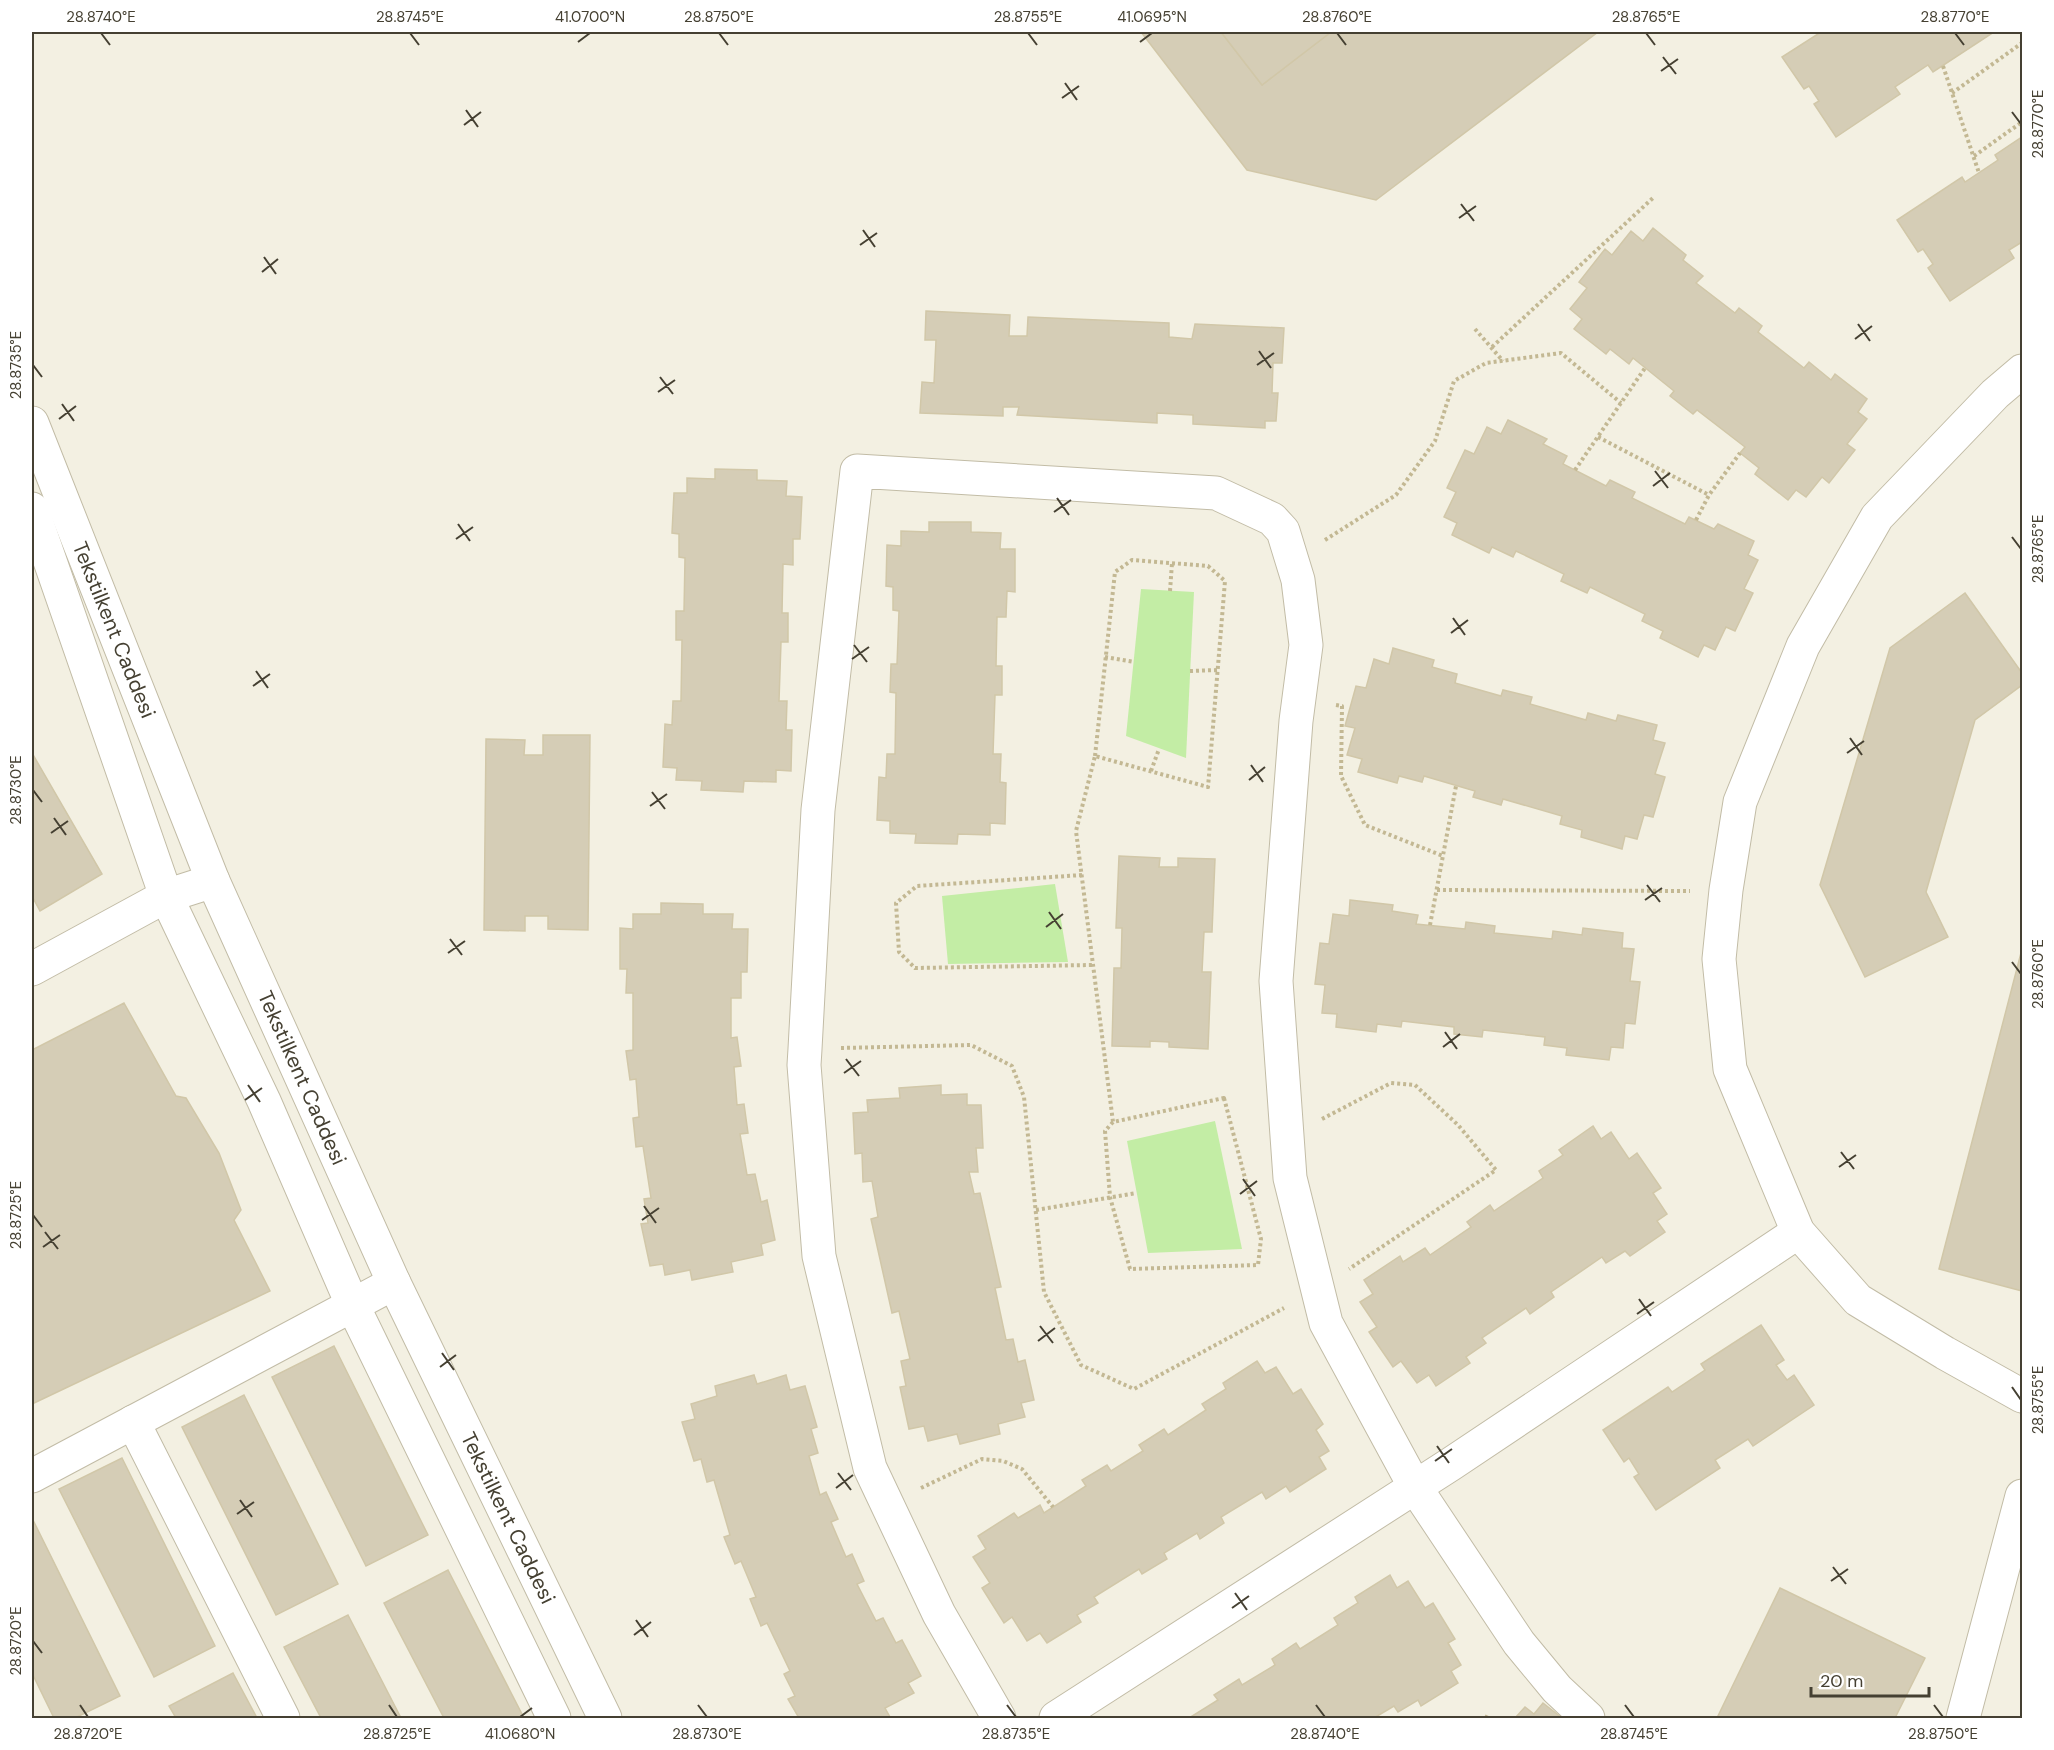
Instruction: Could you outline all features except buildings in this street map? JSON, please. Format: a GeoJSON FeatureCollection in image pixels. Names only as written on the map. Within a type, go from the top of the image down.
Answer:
{"type":"FeatureCollection","features":[{"type":"Feature","properties":{"kind":"street"},"geometry":{"type":"LineString","coordinates":[[2022,371],[1995,393],[1877,517],[1808,636],[1740,802],[1726,890],[1719,959],[1730,1069],[1798,1232],[1858,1300],[2022,1396]]}},
{"type":"Feature","properties":{"kind":"street","name":"Tekstilkent Caddesi"},"geometry":{"type":"LineString","coordinates":[[32,423],[213,881],[394,1283],[605,1719]]}},
{"type":"Feature","properties":{"kind":"street"},"geometry":{"type":"LineString","coordinates":[[999,1719],[939,1614],[870,1468],[819,1256],[804,1065],[818,810],[856,471],[1216,493],[1272,519],[1283,531],[1298,580],[1306,645],[1299,700],[1276,981],[1290,1178],[1326,1323],[1414,1487],[1519,1643],[1557,1689],[1588,1719]]}},
{"type":"Feature","properties":{"kind":"street","name":"Tekstilkent Caddesi"},"geometry":{"type":"LineString","coordinates":[[32,509],[166,896],[264,1101],[352,1305],[554,1719]]}},
{"type":"Feature","properties":{"kind":"street"},"geometry":{"type":"LineString","coordinates":[[33,965],[166,896],[213,881]]}},
{"type":"Feature","properties":{"kind":"street"},"geometry":{"type":"LineString","coordinates":[[1056,1719],[1414,1487],[1798,1232]]}},
{"type":"Feature","properties":{"kind":"street"},"geometry":{"type":"LineString","coordinates":[[32,1476],[394,1283]]}},
{"type":"Feature","properties":{"kind":"street"},"geometry":{"type":"LineString","coordinates":[[133,1422],[283,1719]]}},
{"type":"Feature","properties":{"kind":"street"},"geometry":{"type":"LineString","coordinates":[[1963,1719],[2022,1496]]}},
{"type":"Feature","properties":{"kind":"path"},"geometry":{"type":"LineString","coordinates":[[1952,93],[2022,43]]}},
{"type":"Feature","properties":{"kind":"path"},"geometry":{"type":"LineString","coordinates":[[1943,66],[1979,173]]}},
{"type":"Feature","properties":{"kind":"path"},"geometry":{"type":"LineString","coordinates":[[1974,156],[2022,122]]}},
{"type":"Feature","properties":{"kind":"path"},"geometry":{"type":"LineString","coordinates":[[1492,347],[1654,197]]}},
{"type":"Feature","properties":{"kind":"path"},"geometry":{"type":"LineString","coordinates":[[1475,329],[1504,361]]}},
{"type":"Feature","properties":{"kind":"path"},"geometry":{"type":"LineString","coordinates":[[1292,561],[1396,495],[1435,441],[1454,381],[1486,363],[1561,353],[1621,403]]}},
{"type":"Feature","properties":{"kind":"path"},"geometry":{"type":"LineString","coordinates":[[1575,470],[1645,368]]}},
{"type":"Feature","properties":{"kind":"path"},"geometry":{"type":"LineString","coordinates":[[1598,436],[1709,495]]}},
{"type":"Feature","properties":{"kind":"path"},"geometry":{"type":"LineString","coordinates":[[1696,520],[1709,495],[1740,453]]}},
{"type":"Feature","properties":{"kind":"path"},"geometry":{"type":"LineString","coordinates":[[1095,756],[1208,787],[1225,581],[1208,566],[1132,560],[1115,572],[1095,756],[1076,831],[1113,1122]]}},
{"type":"Feature","properties":{"kind":"path"},"geometry":{"type":"LineString","coordinates":[[1170,591],[1172,563]]}},
{"type":"Feature","properties":{"kind":"path"},"geometry":{"type":"LineString","coordinates":[[1105,657],[1134,662]]}},
{"type":"Feature","properties":{"kind":"path"},"geometry":{"type":"LineString","coordinates":[[1190,671],[1218,670]]}},
{"type":"Feature","properties":{"kind":"path"},"geometry":{"type":"LineString","coordinates":[[1299,700],[1342,706],[1341,776],[1365,825],[1443,856]]}},
{"type":"Feature","properties":{"kind":"path"},"geometry":{"type":"LineString","coordinates":[[1151,771],[1159,748]]}},
{"type":"Feature","properties":{"kind":"path"},"geometry":{"type":"LineString","coordinates":[[1430,925],[1456,786]]}},
{"type":"Feature","properties":{"kind":"path"},"geometry":{"type":"LineString","coordinates":[[1082,875],[917,886],[896,903],[899,952],[915,968],[1093,965]]}},
{"type":"Feature","properties":{"kind":"path"},"geometry":{"type":"LineString","coordinates":[[1437,890],[1726,890]]}},
{"type":"Feature","properties":{"kind":"path"},"geometry":{"type":"LineString","coordinates":[[805,1049],[971,1045],[1012,1066],[1024,1097],[1044,1292],[1081,1365],[1134,1389],[1318,1289],[1497,1170],[1458,1125],[1415,1085],[1390,1083],[1286,1137]]}},
{"type":"Feature","properties":{"kind":"path"},"geometry":{"type":"LineString","coordinates":[[1224,1098],[1261,1239],[1258,1265],[1130,1269],[1110,1197],[1105,1131],[1113,1122],[1224,1098]]}},
{"type":"Feature","properties":{"kind":"path"},"geometry":{"type":"LineString","coordinates":[[1036,1210],[1136,1193]]}},
{"type":"Feature","properties":{"kind":"path"},"geometry":{"type":"LineString","coordinates":[[887,1504],[982,1459],[1003,1461],[1022,1469],[1053,1507]]}},
{"type":"Feature","properties":{"kind":"green space"},"geometry":{"type":"Polygon","coordinates":[[[1141,589],[1194,592],[1186,758],[1126,736],[1141,589]]]}},
{"type":"Feature","properties":{"kind":"green space"},"geometry":{"type":"Polygon","coordinates":[[[1055,884],[1068,962],[948,964],[942,896],[1055,884]]]}},
{"type":"Feature","properties":{"kind":"green space"},"geometry":{"type":"Polygon","coordinates":[[[1215,1121],[1242,1249],[1148,1253],[1127,1141],[1215,1121]]]}}]}
